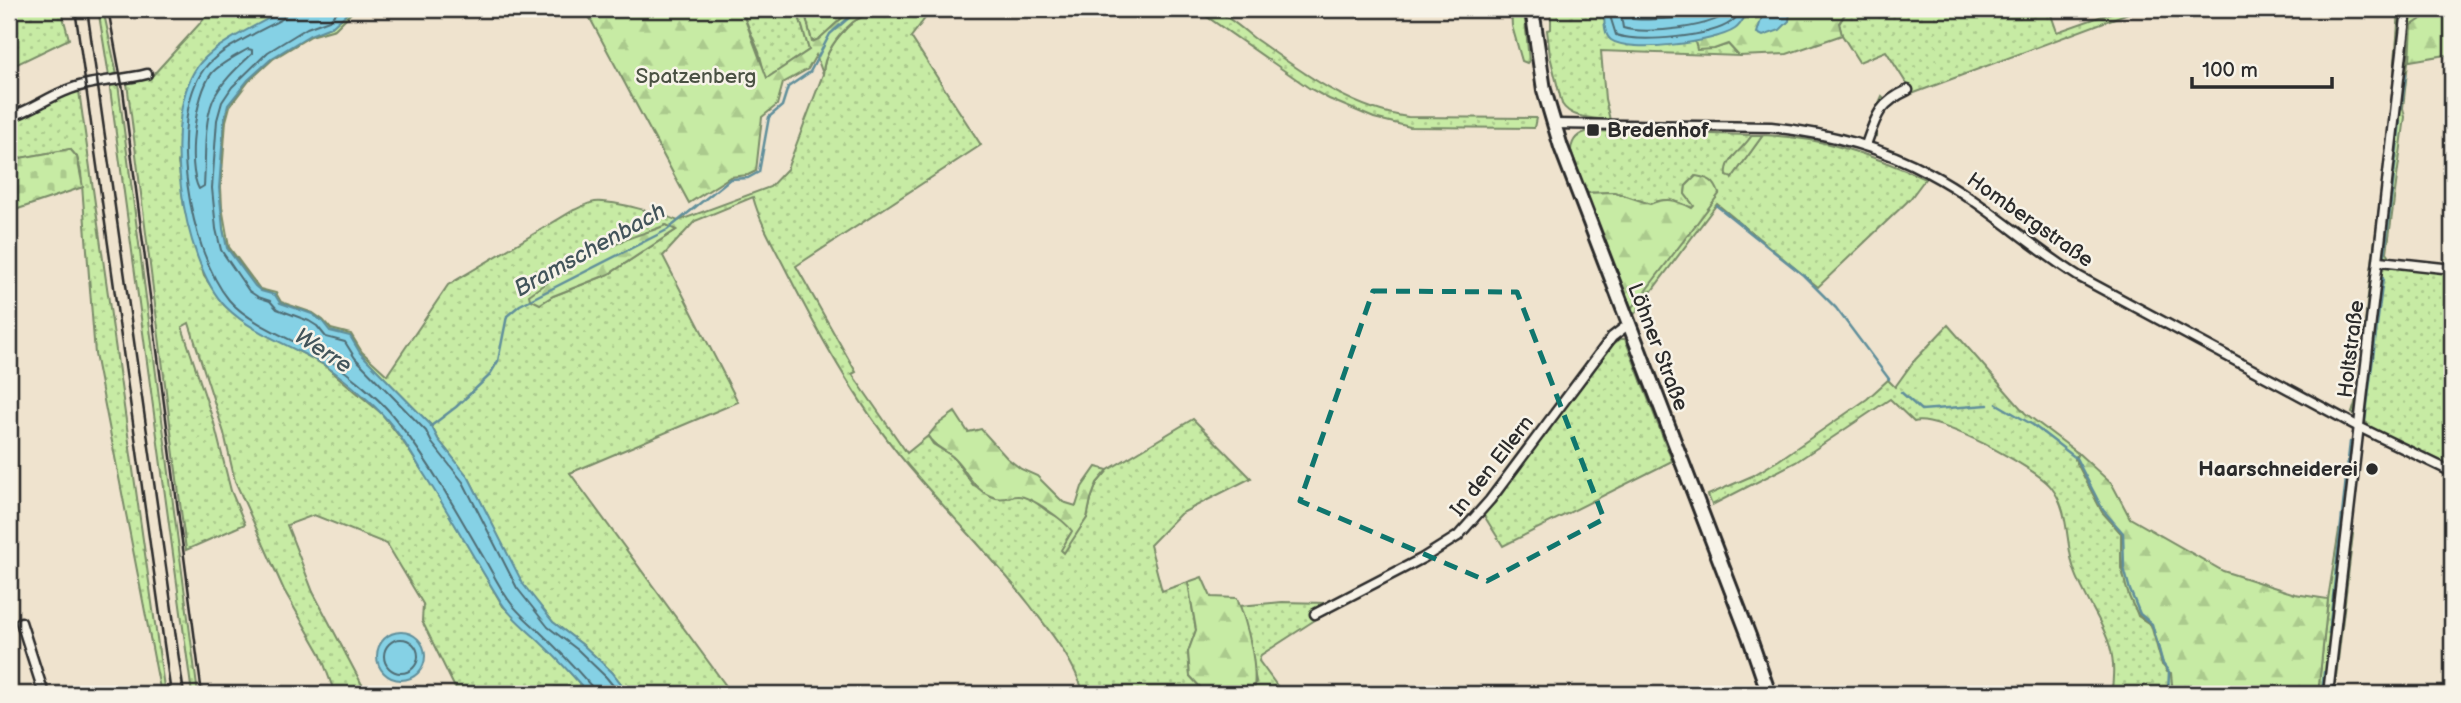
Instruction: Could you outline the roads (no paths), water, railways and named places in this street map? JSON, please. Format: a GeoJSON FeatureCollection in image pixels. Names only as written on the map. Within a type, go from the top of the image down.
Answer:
{"type":"FeatureCollection","features":[{"type":"Feature","properties":{"kind":"main road","name":"Löhner Straße"},"geometry":{"type":"LineString","coordinates":[[1532,9],[1538,60],[1553,124],[1769,694]]}},
{"type":"Feature","properties":{"kind":"street","name":"Holtstraße"},"geometry":{"type":"LineString","coordinates":[[2328,694],[2407,9]]}},
{"type":"Feature","properties":{"kind":"street"},"geometry":{"type":"LineString","coordinates":[[9,117],[25,112],[64,91],[147,74]]}},
{"type":"Feature","properties":{"kind":"street"},"geometry":{"type":"LineString","coordinates":[[1866,145],[1874,121],[1884,105],[1908,90]]}},
{"type":"Feature","properties":{"kind":"street","name":"Hombergstraße"},"geometry":{"type":"LineString","coordinates":[[1553,124],[1771,127],[1801,130],[1866,145],[1930,173],[1961,192],[2042,253],[2078,276],[2359,427],[2452,472]]}},
{"type":"Feature","properties":{"kind":"street"},"geometry":{"type":"LineString","coordinates":[[2379,261],[2452,269]]}},
{"type":"Feature","properties":{"kind":"street","name":"In den Ellern"},"geometry":{"type":"LineString","coordinates":[[1315,614],[1423,558],[1458,536],[1490,500],[1612,337],[1629,324]]}},
{"type":"Feature","properties":{"kind":"street"},"geometry":{"type":"LineString","coordinates":[[21,622],[44,694]]}},
{"type":"Feature","properties":{"kind":"water","name":"Werre"},"geometry":{"type":"Polygon","coordinates":[[[286,9],[352,9],[333,26],[310,35],[272,58],[248,80],[228,105],[224,121],[219,188],[227,248],[261,291],[275,295],[280,303],[312,314],[330,331],[350,336],[360,353],[431,425],[438,439],[469,478],[523,584],[553,622],[612,672],[629,694],[589,694],[510,613],[408,449],[376,408],[328,367],[236,316],[211,286],[197,257],[187,223],[181,186],[178,149],[181,115],[188,85],[201,62],[209,55],[229,40],[286,9]]]}},
{"type":"Feature","properties":{"kind":"water"},"geometry":{"type":"Polygon","coordinates":[[[1605,9],[1748,11],[1737,27],[1725,34],[1673,45],[1636,46],[1621,44],[1608,37],[1605,9]]]}},
{"type":"Feature","properties":{"kind":"water"},"geometry":{"type":"Polygon","coordinates":[[[1764,10],[1790,13],[1789,21],[1780,30],[1763,36],[1757,33],[1764,10]]]}},
{"type":"Feature","properties":{"kind":"water"},"geometry":{"type":"Polygon","coordinates":[[[401,632],[418,639],[425,656],[418,673],[401,680],[384,673],[377,656],[384,639],[401,632]]]}},
{"type":"Feature","properties":{"kind":"waterway","name":"Bramschenbach"},"geometry":{"type":"LineString","coordinates":[[431,426],[489,376],[498,361],[507,316],[520,305],[667,230],[730,179],[748,178],[759,172],[769,117],[782,106],[788,87],[810,72],[830,34],[859,9]]}},
{"type":"Feature","properties":{"kind":"waterway"},"geometry":{"type":"LineString","coordinates":[[2401,109],[2406,74]]}},
{"type":"Feature","properties":{"kind":"waterway"},"geometry":{"type":"LineString","coordinates":[[2385,254],[2400,121]]}},
{"type":"Feature","properties":{"kind":"waterway"},"geometry":{"type":"LineString","coordinates":[[1717,206],[1803,275],[1836,308],[1889,379]]}},
{"type":"Feature","properties":{"kind":"waterway"},"geometry":{"type":"LineString","coordinates":[[2365,421],[2383,278]]}},
{"type":"Feature","properties":{"kind":"waterway"},"geometry":{"type":"LineString","coordinates":[[1901,392],[1921,410],[1988,405]]}},
{"type":"Feature","properties":{"kind":"waterway"},"geometry":{"type":"LineString","coordinates":[[1997,404],[2033,425],[2076,458],[2103,510],[2123,533],[2124,568],[2130,590],[2140,614],[2152,624],[2163,664],[2169,672],[2168,694]]}},
{"type":"Feature","properties":{"kind":"waterway"},"geometry":{"type":"LineString","coordinates":[[2329,633],[2350,442]]}},
{"type":"Feature","properties":{"kind":"waterway"},"geometry":{"type":"LineString","coordinates":[[2322,694],[2324,672]]}},
{"type":"Feature","properties":{"kind":"railway"},"geometry":{"type":"LineString","coordinates":[[75,9],[171,694]]}},
{"type":"Feature","properties":{"kind":"railway"},"geometry":{"type":"LineString","coordinates":[[87,9],[184,694]]}},
{"type":"Feature","properties":{"kind":"railway"},"geometry":{"type":"LineString","coordinates":[[108,9],[123,90],[202,694]]}},
{"type":"Feature","properties":{"kind":"place","name":"Bredenhof"},"geometry":{"type":"Point","coordinates":[1593,130]}},
{"type":"Feature","properties":{"kind":"place","name":"Haarschneiderei"},"geometry":{"type":"Point","coordinates":[2372,469]}},
{"type":"Feature","properties":{"kind":"park label","name":"Spatzenberg"},"geometry":{"type":"Point","coordinates":[696,76]}}]}
